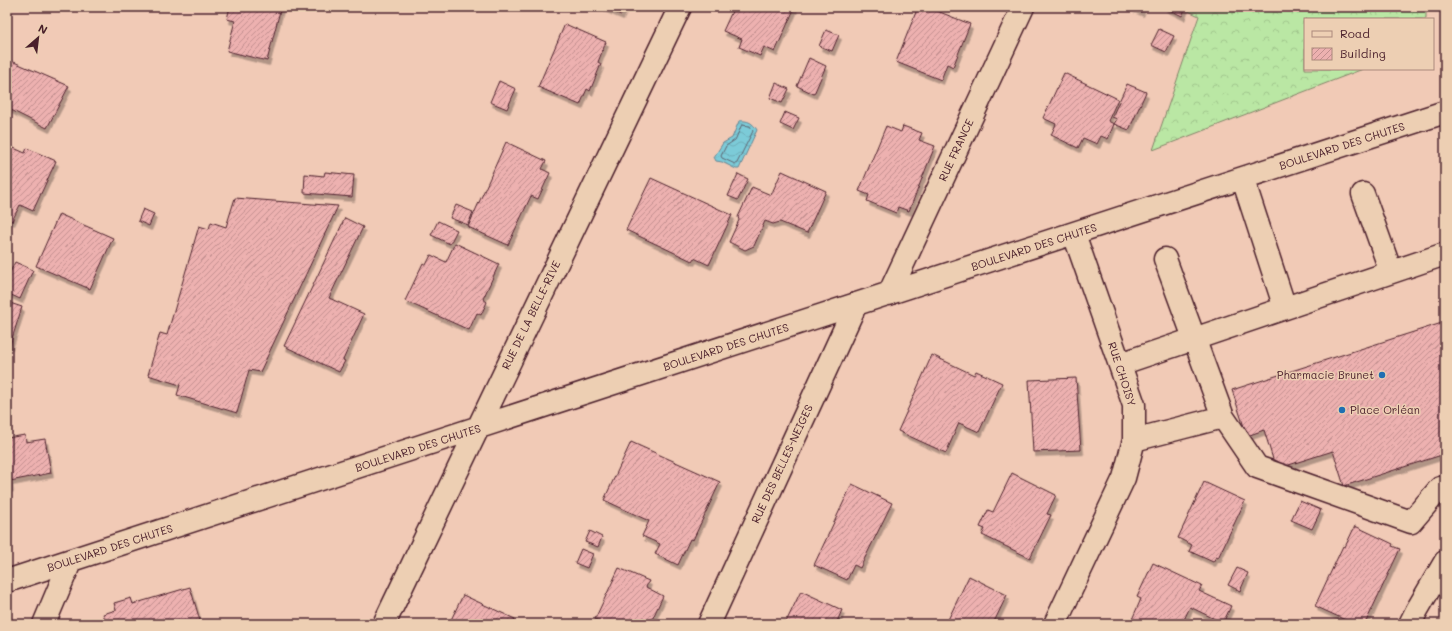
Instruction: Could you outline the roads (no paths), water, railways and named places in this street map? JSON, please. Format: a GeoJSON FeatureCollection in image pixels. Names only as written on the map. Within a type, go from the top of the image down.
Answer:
{"type":"FeatureCollection","features":[{"type":"Feature","properties":{"kind":"street","name":"RUE DE LA BELLE-RIVE"},"geometry":{"type":"LineString","coordinates":[[384,624],[680,7]]}},
{"type":"Feature","properties":{"kind":"street","name":"RUE FRANCE"},"geometry":{"type":"LineString","coordinates":[[889,294],[1023,7]]}},
{"type":"Feature","properties":{"kind":"street","name":"BOULEVARD DES CHUTES"},"geometry":{"type":"LineString","coordinates":[[7,581],[477,429],[1445,112]]}},
{"type":"Feature","properties":{"kind":"street"},"geometry":{"type":"LineString","coordinates":[[1243,179],[1286,308]]}},
{"type":"Feature","properties":{"kind":"street"},"geometry":{"type":"LineString","coordinates":[[1363,194],[1391,272]]}},
{"type":"Feature","properties":{"kind":"street","name":"RUE CHOISY"},"geometry":{"type":"LineString","coordinates":[[1056,624],[1124,478],[1134,440],[1134,405],[1074,234]]}},
{"type":"Feature","properties":{"kind":"street"},"geometry":{"type":"LineString","coordinates":[[1120,364],[1445,254]]}},
{"type":"Feature","properties":{"kind":"street"},"geometry":{"type":"LineString","coordinates":[[1165,258],[1223,417],[1257,467],[1411,522],[1440,488],[1445,487]]}},
{"type":"Feature","properties":{"kind":"street","name":"RUE DES BELLES-NEIGES"},"geometry":{"type":"LineString","coordinates":[[709,624],[856,304]]}},
{"type":"Feature","properties":{"kind":"street"},"geometry":{"type":"LineString","coordinates":[[1134,440],[1223,417]]}},
{"type":"Feature","properties":{"kind":"street"},"geometry":{"type":"LineString","coordinates":[[44,624],[71,560]]}},
{"type":"Feature","properties":{"kind":"street"},"geometry":{"type":"LineString","coordinates":[[1410,624],[1445,562]]}},
{"type":"Feature","properties":{"kind":"water"},"geometry":{"type":"Polygon","coordinates":[[[739,121],[750,122],[757,130],[739,169],[736,169],[722,162],[716,161],[714,157],[723,143],[732,138],[739,121]]]}},
{"type":"Feature","properties":{"kind":"place","name":"Pharmacie Brunet"},"geometry":{"type":"Point","coordinates":[1382,375]}},
{"type":"Feature","properties":{"kind":"place","name":"Place Orléan"},"geometry":{"type":"Point","coordinates":[1342,410]}}]}
